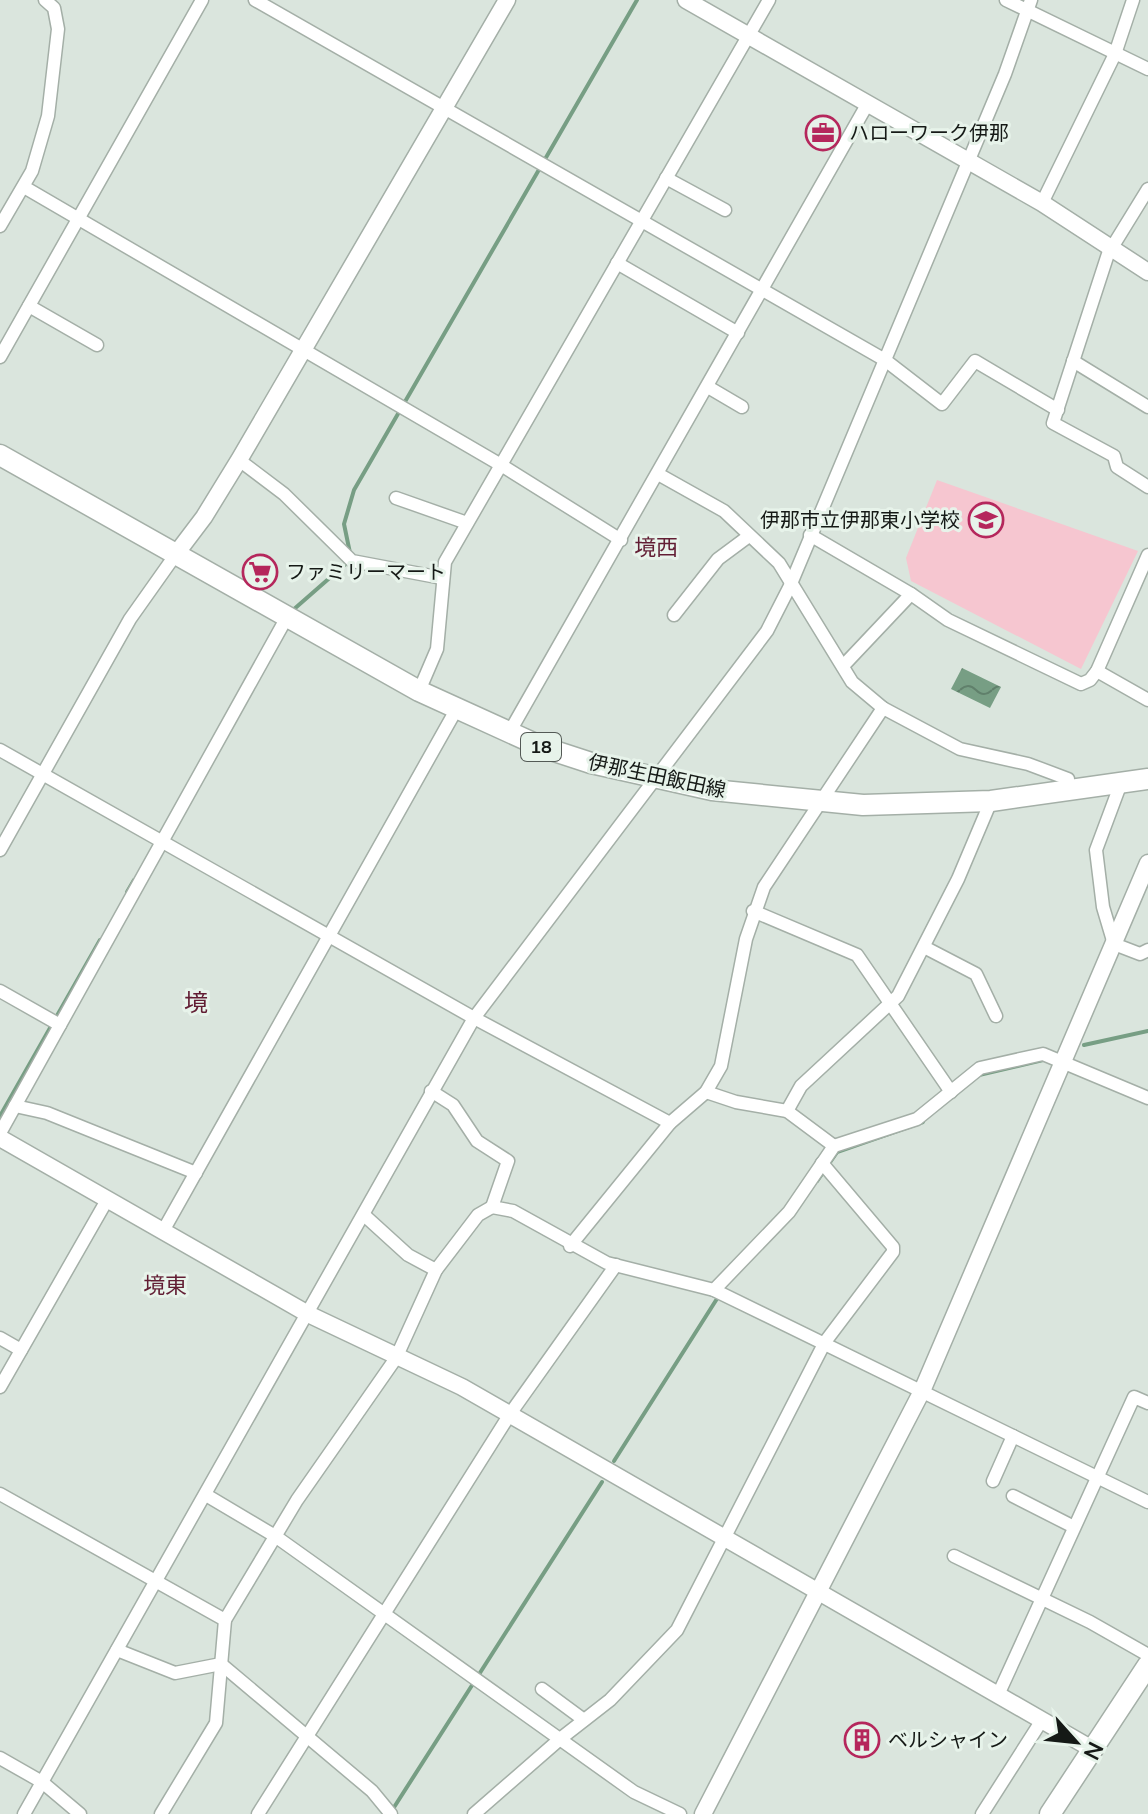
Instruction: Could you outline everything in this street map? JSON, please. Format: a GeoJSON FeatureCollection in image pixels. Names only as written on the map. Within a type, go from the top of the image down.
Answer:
{"type":"FeatureCollection","features":[{"type":"Feature","properties":{"kind":"main road","name":"伊那生田飯田線"},"geometry":{"type":"LineString","coordinates":[[0,455],[419,691],[509,733],[591,763],[658,779],[821,802],[939,805],[991,801],[1148,779]]}},
{"type":"Feature","properties":{"kind":"main road"},"geometry":{"type":"LineString","coordinates":[[1050,1814],[1148,1665]]}},
{"type":"Feature","properties":{"kind":"street"},"geometry":{"type":"LineString","coordinates":[[0,226],[24,187],[48,116],[56,44],[54,8],[45,0]]}},
{"type":"Feature","properties":{"kind":"street"},"geometry":{"type":"LineString","coordinates":[[0,357],[202,0]]}},
{"type":"Feature","properties":{"kind":"street"},"geometry":{"type":"LineString","coordinates":[[255,0],[885,360],[942,404],[975,361],[1058,410]]}},
{"type":"Feature","properties":{"kind":"street"},"geometry":{"type":"LineString","coordinates":[[0,850],[130,619],[204,517],[239,460],[507,0]]}},
{"type":"Feature","properties":{"kind":"street"},"geometry":{"type":"LineString","coordinates":[[686,0],[1042,203],[1148,272]]}},
{"type":"Feature","properties":{"kind":"street"},"geometry":{"type":"LineString","coordinates":[[419,691],[437,649],[445,562],[769,0]]}},
{"type":"Feature","properties":{"kind":"street"},"geometry":{"type":"LineString","coordinates":[[1006,0],[1029,6],[1148,69]]}},
{"type":"Feature","properties":{"kind":"street"},"geometry":{"type":"LineString","coordinates":[[1042,203],[1115,54],[1133,0]]}},
{"type":"Feature","properties":{"kind":"street"},"geometry":{"type":"LineString","coordinates":[[24,1814],[474,1018],[658,779],[767,631],[790,586],[885,360],[1029,6]]}},
{"type":"Feature","properties":{"kind":"street"},"geometry":{"type":"LineString","coordinates":[[509,733],[868,103]]}},
{"type":"Feature","properties":{"kind":"street"},"geometry":{"type":"LineString","coordinates":[[666,178],[725,210]]}},
{"type":"Feature","properties":{"kind":"street"},"geometry":{"type":"LineString","coordinates":[[24,187],[75,220],[501,465],[621,540]]}},
{"type":"Feature","properties":{"kind":"street"},"geometry":{"type":"LineString","coordinates":[[1148,189],[1112,248],[1053,423],[1114,456],[1117,467],[1148,487]]}},
{"type":"Feature","properties":{"kind":"street"},"geometry":{"type":"LineString","coordinates":[[617,263],[738,333]]}},
{"type":"Feature","properties":{"kind":"street"},"geometry":{"type":"LineString","coordinates":[[29,306],[97,345]]}},
{"type":"Feature","properties":{"kind":"street"},"geometry":{"type":"LineString","coordinates":[[1073,361],[1148,407]]}},
{"type":"Feature","properties":{"kind":"street"},"geometry":{"type":"LineString","coordinates":[[708,387],[742,407]]}},
{"type":"Feature","properties":{"kind":"street"},"geometry":{"type":"LineString","coordinates":[[239,460],[293,503],[350,560],[442,578]]}},
{"type":"Feature","properties":{"kind":"street"},"geometry":{"type":"LineString","coordinates":[[658,474],[724,511],[779,563],[790,586],[852,682],[883,708],[960,749],[1028,764],[1068,779],[1068,790]]}},
{"type":"Feature","properties":{"kind":"street"},"geometry":{"type":"LineString","coordinates":[[396,498],[467,523]]}},
{"type":"Feature","properties":{"kind":"street"},"geometry":{"type":"LineString","coordinates":[[810,535],[911,594],[948,620],[1081,684],[1090,680],[1097,671],[1148,555]]}},
{"type":"Feature","properties":{"kind":"street"},"geometry":{"type":"LineString","coordinates":[[674,615],[718,559],[749,536]]}},
{"type":"Feature","properties":{"kind":"street"},"geometry":{"type":"LineString","coordinates":[[843,666],[911,594]]}},
{"type":"Feature","properties":{"kind":"street"},"geometry":{"type":"LineString","coordinates":[[287,617],[56,1023],[0,1135],[107,1200],[308,1314],[462,1387],[1092,1749]]}},
{"type":"Feature","properties":{"kind":"street"},"geometry":{"type":"LineString","coordinates":[[1097,671],[1148,700]]}},
{"type":"Feature","properties":{"kind":"street"},"geometry":{"type":"LineString","coordinates":[[570,1246],[670,1123],[706,1092],[721,1066],[753,911],[764,887],[883,708]]}},
{"type":"Feature","properties":{"kind":"street"},"geometry":{"type":"LineString","coordinates":[[163,1231],[456,710]]}},
{"type":"Feature","properties":{"kind":"street"},"geometry":{"type":"LineString","coordinates":[[0,750],[330,938],[670,1123]]}},
{"type":"Feature","properties":{"kind":"street"},"geometry":{"type":"LineString","coordinates":[[1114,944],[1103,907],[1096,850],[1121,783]]}},
{"type":"Feature","properties":{"kind":"street"},"geometry":{"type":"LineString","coordinates":[[787,1111],[801,1086],[892,1001],[924,947],[991,801]]}},
{"type":"Feature","properties":{"kind":"street"},"geometry":{"type":"LineString","coordinates":[[703,1814],[922,1391],[1066,1062],[1148,863]]}},
{"type":"Feature","properties":{"kind":"street"},"geometry":{"type":"LineString","coordinates":[[753,911],[857,955],[892,1001],[951,1092]]}},
{"type":"Feature","properties":{"kind":"street"},"geometry":{"type":"LineString","coordinates":[[1114,944],[1140,954],[1148,950]]}},
{"type":"Feature","properties":{"kind":"street"},"geometry":{"type":"LineString","coordinates":[[924,947],[976,974],[996,1016]]}},
{"type":"Feature","properties":{"kind":"street"},"geometry":{"type":"LineString","coordinates":[[0,991],[56,1023]]}},
{"type":"Feature","properties":{"kind":"street"},"geometry":{"type":"LineString","coordinates":[[719,1292],[789,1212],[825,1166],[834,1146],[917,1119],[980,1068],[1043,1054],[1148,1098]]}},
{"type":"Feature","properties":{"kind":"street"},"geometry":{"type":"LineString","coordinates":[[431,1091],[453,1105],[477,1141],[508,1161],[492,1207]]}},
{"type":"Feature","properties":{"kind":"street"},"geometry":{"type":"LineString","coordinates":[[706,1092],[736,1102],[787,1111],[834,1146]]}},
{"type":"Feature","properties":{"kind":"street"},"geometry":{"type":"LineString","coordinates":[[15,1106],[47,1113],[196,1173]]}},
{"type":"Feature","properties":{"kind":"street"},"geometry":{"type":"LineString","coordinates":[[474,1814],[610,1700],[677,1630],[722,1537],[825,1342],[893,1252],[893,1247],[825,1166]]}},
{"type":"Feature","properties":{"kind":"street"},"geometry":{"type":"LineString","coordinates":[[0,1387],[107,1200]]}},
{"type":"Feature","properties":{"kind":"street"},"geometry":{"type":"LineString","coordinates":[[161,1814],[216,1723],[225,1620],[275,1536],[396,1358],[436,1270],[478,1215],[492,1207],[513,1211],[570,1246],[616,1265],[719,1292],[1148,1502]]}},
{"type":"Feature","properties":{"kind":"street"},"geometry":{"type":"LineString","coordinates":[[364,1215],[408,1255],[436,1270]]}},
{"type":"Feature","properties":{"kind":"street"},"geometry":{"type":"LineString","coordinates":[[258,1814],[510,1414],[616,1265]]}},
{"type":"Feature","properties":{"kind":"street"},"geometry":{"type":"LineString","coordinates":[[0,1338],[21,1350]]}},
{"type":"Feature","properties":{"kind":"street"},"geometry":{"type":"LineString","coordinates":[[998,1695],[1134,1397],[1148,1403]]}},
{"type":"Feature","properties":{"kind":"street"},"geometry":{"type":"LineString","coordinates":[[993,1481],[1013,1436]]}},
{"type":"Feature","properties":{"kind":"street"},"geometry":{"type":"LineString","coordinates":[[0,1494],[225,1620]]}},
{"type":"Feature","properties":{"kind":"street"},"geometry":{"type":"LineString","coordinates":[[206,1495],[275,1536],[634,1792],[680,1814]]}},
{"type":"Feature","properties":{"kind":"street"},"geometry":{"type":"LineString","coordinates":[[1013,1496],[1074,1527]]}},
{"type":"Feature","properties":{"kind":"street"},"geometry":{"type":"LineString","coordinates":[[954,1556],[1148,1655]]}},
{"type":"Feature","properties":{"kind":"street"},"geometry":{"type":"LineString","coordinates":[[117,1650],[175,1673],[221,1664]]}},
{"type":"Feature","properties":{"kind":"street"},"geometry":{"type":"LineString","coordinates":[[221,1664],[372,1791],[390,1813]]}},
{"type":"Feature","properties":{"kind":"street"},"geometry":{"type":"LineString","coordinates":[[542,1689],[584,1720]]}},
{"type":"Feature","properties":{"kind":"street"},"geometry":{"type":"LineString","coordinates":[[982,1814],[1042,1720]]}},
{"type":"Feature","properties":{"kind":"street"},"geometry":{"type":"LineString","coordinates":[[0,1758],[42,1782],[80,1814]]}},
{"type":"Feature","properties":{"kind":"shaded area"},"geometry":{"type":"Polygon","coordinates":[[[937,480],[1138,551],[1081,669],[911,581],[906,558],[937,480]]]}},
{"type":"Feature","properties":{"kind":"water"},"geometry":{"type":"Polygon","coordinates":[[[962,668],[1001,687],[990,708],[951,689],[962,668]]]}},
{"type":"Feature","properties":{"kind":"waterway"},"geometry":{"type":"LineString","coordinates":[[350,553],[344,524],[354,490],[637,0]]}},
{"type":"Feature","properties":{"kind":"waterway"},"geometry":{"type":"LineString","coordinates":[[293,610],[349,561]]}},
{"type":"Feature","properties":{"kind":"waterway"},"geometry":{"type":"LineString","coordinates":[[127,892],[134,880]]}},
{"type":"Feature","properties":{"kind":"waterway"},"geometry":{"type":"LineString","coordinates":[[0,1116],[100,940]]}},
{"type":"Feature","properties":{"kind":"waterway"},"geometry":{"type":"LineString","coordinates":[[1084,1045],[1148,1031]]}},
{"type":"Feature","properties":{"kind":"waterway"},"geometry":{"type":"LineString","coordinates":[[979,1075],[1043,1060]]}},
{"type":"Feature","properties":{"kind":"waterway"},"geometry":{"type":"LineString","coordinates":[[817,1181],[837,1152],[923,1122]]}},
{"type":"Feature","properties":{"kind":"waterway"},"geometry":{"type":"LineString","coordinates":[[614,1461],[720,1294]]}},
{"type":"Feature","properties":{"kind":"waterway"},"geometry":{"type":"LineString","coordinates":[[391,1812],[602,1482]]}},
{"type":"Feature","properties":{"kind":"place","name":"ハローワーク伊那"},"geometry":{"type":"Point","coordinates":[823,133]}},
{"type":"Feature","properties":{"kind":"place","name":"伊那市立伊那東小学校"},"geometry":{"type":"Point","coordinates":[986,520]}},
{"type":"Feature","properties":{"kind":"place","name":"ファミリーマート"},"geometry":{"type":"Point","coordinates":[260,572]}},
{"type":"Feature","properties":{"kind":"place","name":"ベルシャイン"},"geometry":{"type":"Point","coordinates":[862,1740]}},
{"type":"Feature","properties":{"kind":"district","name":"境西"},"geometry":{"type":"Point","coordinates":[656,547]}},
{"type":"Feature","properties":{"kind":"district","name":"境"},"geometry":{"type":"Point","coordinates":[196,1003]}},
{"type":"Feature","properties":{"kind":"district","name":"境東"},"geometry":{"type":"Point","coordinates":[165,1285]}}]}
